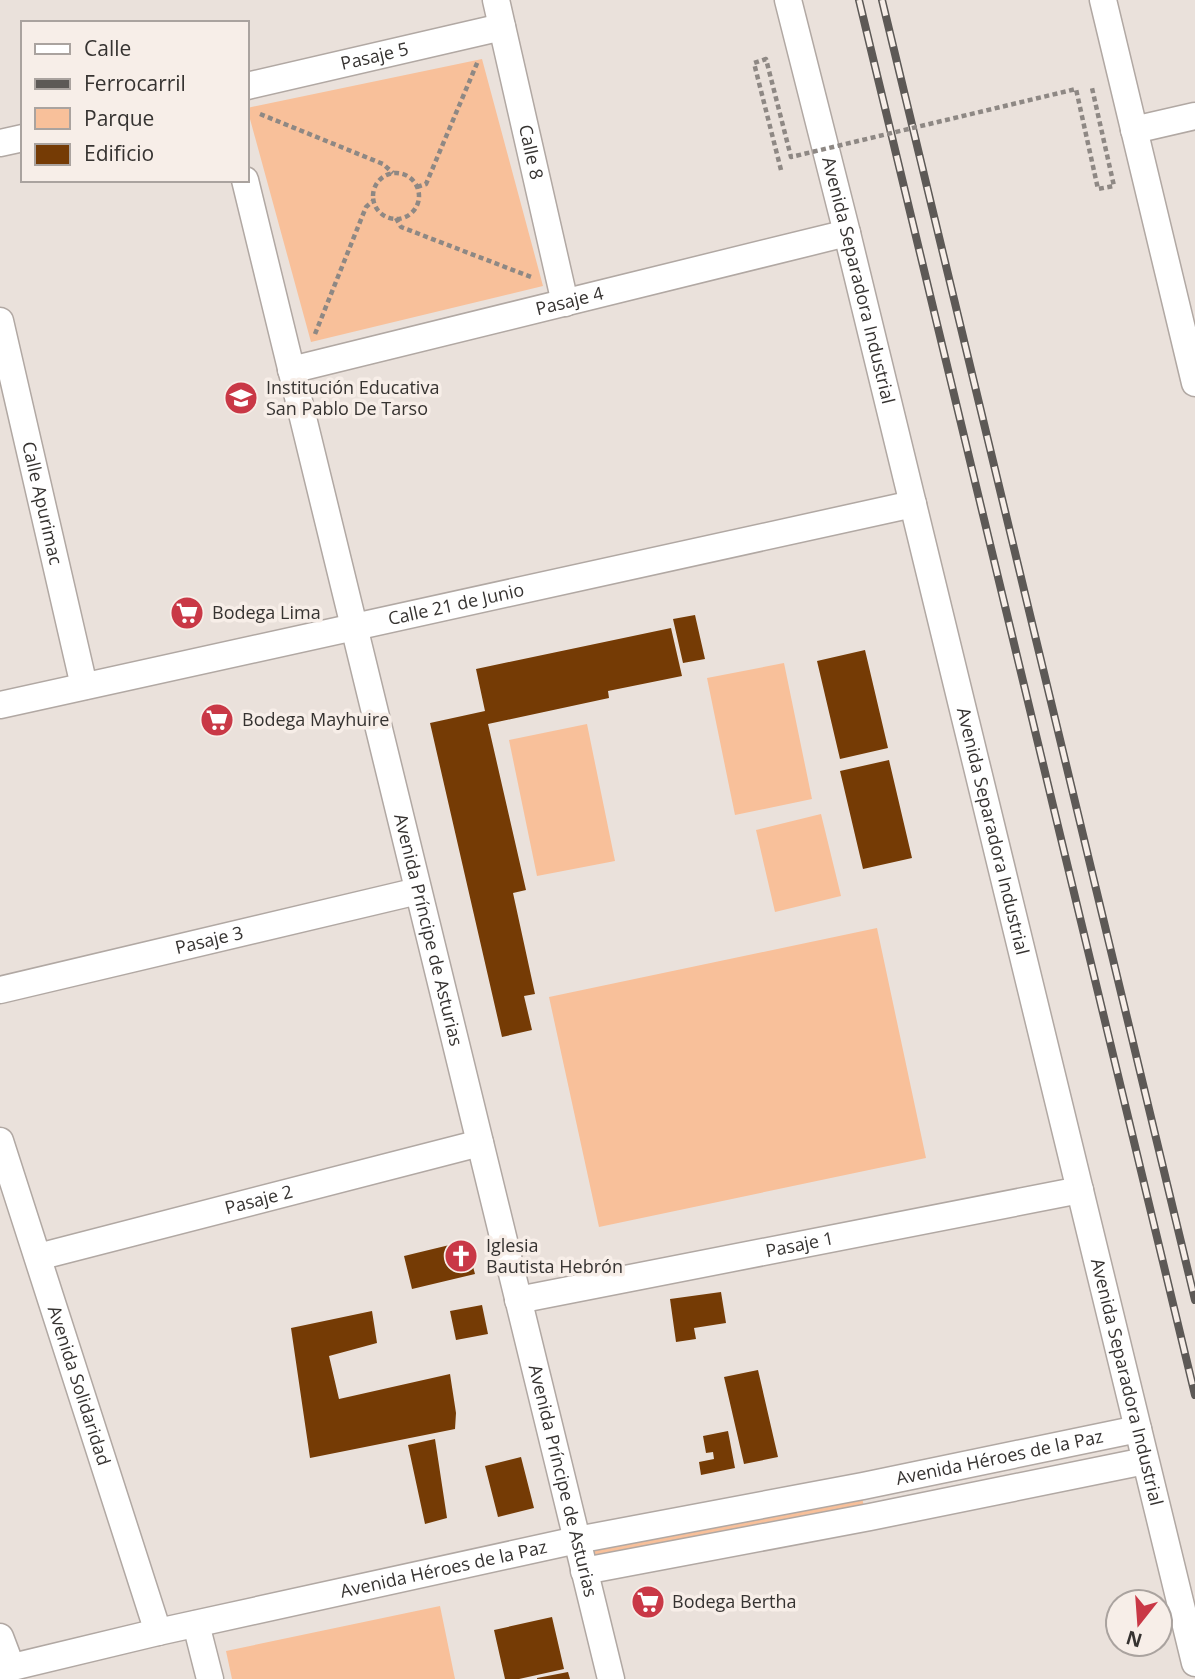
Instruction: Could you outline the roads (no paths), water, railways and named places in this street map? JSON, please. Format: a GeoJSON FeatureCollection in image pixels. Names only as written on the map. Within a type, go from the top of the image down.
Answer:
{"type":"FeatureCollection","features":[{"type":"Feature","properties":{"kind":"street","name":"Calle 8"},"geometry":{"type":"LineString","coordinates":[[496,0],[565,303]]}},
{"type":"Feature","properties":{"kind":"street","name":"Avenida Separadora Industrial"},"geometry":{"type":"LineString","coordinates":[[788,0],[1195,1663]]}},
{"type":"Feature","properties":{"kind":"street"},"geometry":{"type":"LineString","coordinates":[[1103,0],[1195,383]]}},
{"type":"Feature","properties":{"kind":"street","name":"Pasaje 5"},"geometry":{"type":"LineString","coordinates":[[250,98],[502,27]]}},
{"type":"Feature","properties":{"kind":"street"},"geometry":{"type":"LineString","coordinates":[[1134,130],[1195,116]]}},
{"type":"Feature","properties":{"kind":"street"},"geometry":{"type":"LineString","coordinates":[[0,143],[21,138]]}},
{"type":"Feature","properties":{"kind":"street","name":"Avenida Príncipe de Asturias"},"geometry":{"type":"LineString","coordinates":[[245,182],[611,1679]]}},
{"type":"Feature","properties":{"kind":"street","name":"Pasaje 4"},"geometry":{"type":"LineString","coordinates":[[291,370],[847,233]]}},
{"type":"Feature","properties":{"kind":"street","name":"Calle Apurimac"},"geometry":{"type":"LineString","coordinates":[[0,321],[84,686]]}},
{"type":"Feature","properties":{"kind":"street","name":"Calle 21 de Junio"},"geometry":{"type":"LineString","coordinates":[[0,705],[913,504]]}},
{"type":"Feature","properties":{"kind":"street","name":"Pasaje 3"},"geometry":{"type":"LineString","coordinates":[[0,990],[418,891]]}},
{"type":"Feature","properties":{"kind":"street","name":"Avenida Solidaridad"},"geometry":{"type":"LineString","coordinates":[[0,1141],[158,1632]]}},
{"type":"Feature","properties":{"kind":"street","name":"Pasaje 2"},"geometry":{"type":"LineString","coordinates":[[38,1257],[480,1143]]}},
{"type":"Feature","properties":{"kind":"street","name":"Pasaje 1"},"geometry":{"type":"LineString","coordinates":[[518,1300],[1080,1190]]}},
{"type":"Feature","properties":{"kind":"street","name":"Avenida Héroes de la Paz"},"geometry":{"type":"LineString","coordinates":[[5,1668],[577,1540],[863,1486],[1138,1429]]}},
{"type":"Feature","properties":{"kind":"street","name":"Avenida Héroes de la Paz"},"geometry":{"type":"LineString","coordinates":[[584,1572],[1145,1461]]}},
{"type":"Feature","properties":{"kind":"street"},"geometry":{"type":"LineString","coordinates":[[863,1486],[870,1517]]}},
{"type":"Feature","properties":{"kind":"street"},"geometry":{"type":"LineString","coordinates":[[196,1624],[210,1679]]}},
{"type":"Feature","properties":{"kind":"street"},"geometry":{"type":"LineString","coordinates":[[0,1637],[5,1668]]}},
{"type":"Feature","properties":{"kind":"railway"},"geometry":{"type":"LineString","coordinates":[[859,0],[1195,1395]]}},
{"type":"Feature","properties":{"kind":"railway"},"geometry":{"type":"LineString","coordinates":[[882,0],[1195,1300]]}},
{"type":"Feature","properties":{"kind":"place","name":"Institución Educativa San Pablo De Tarso"},"geometry":{"type":"Point","coordinates":[241,398]}},
{"type":"Feature","properties":{"kind":"place","name":"Bodega Lima"},"geometry":{"type":"Point","coordinates":[187,613]}},
{"type":"Feature","properties":{"kind":"place","name":"Bodega Mayhuire"},"geometry":{"type":"Point","coordinates":[217,720]}},
{"type":"Feature","properties":{"kind":"place","name":"Iglesia Bautista Hebrón"},"geometry":{"type":"Point","coordinates":[461,1256]}},
{"type":"Feature","properties":{"kind":"place","name":"Bodega Bertha"},"geometry":{"type":"Point","coordinates":[648,1602]}}]}
